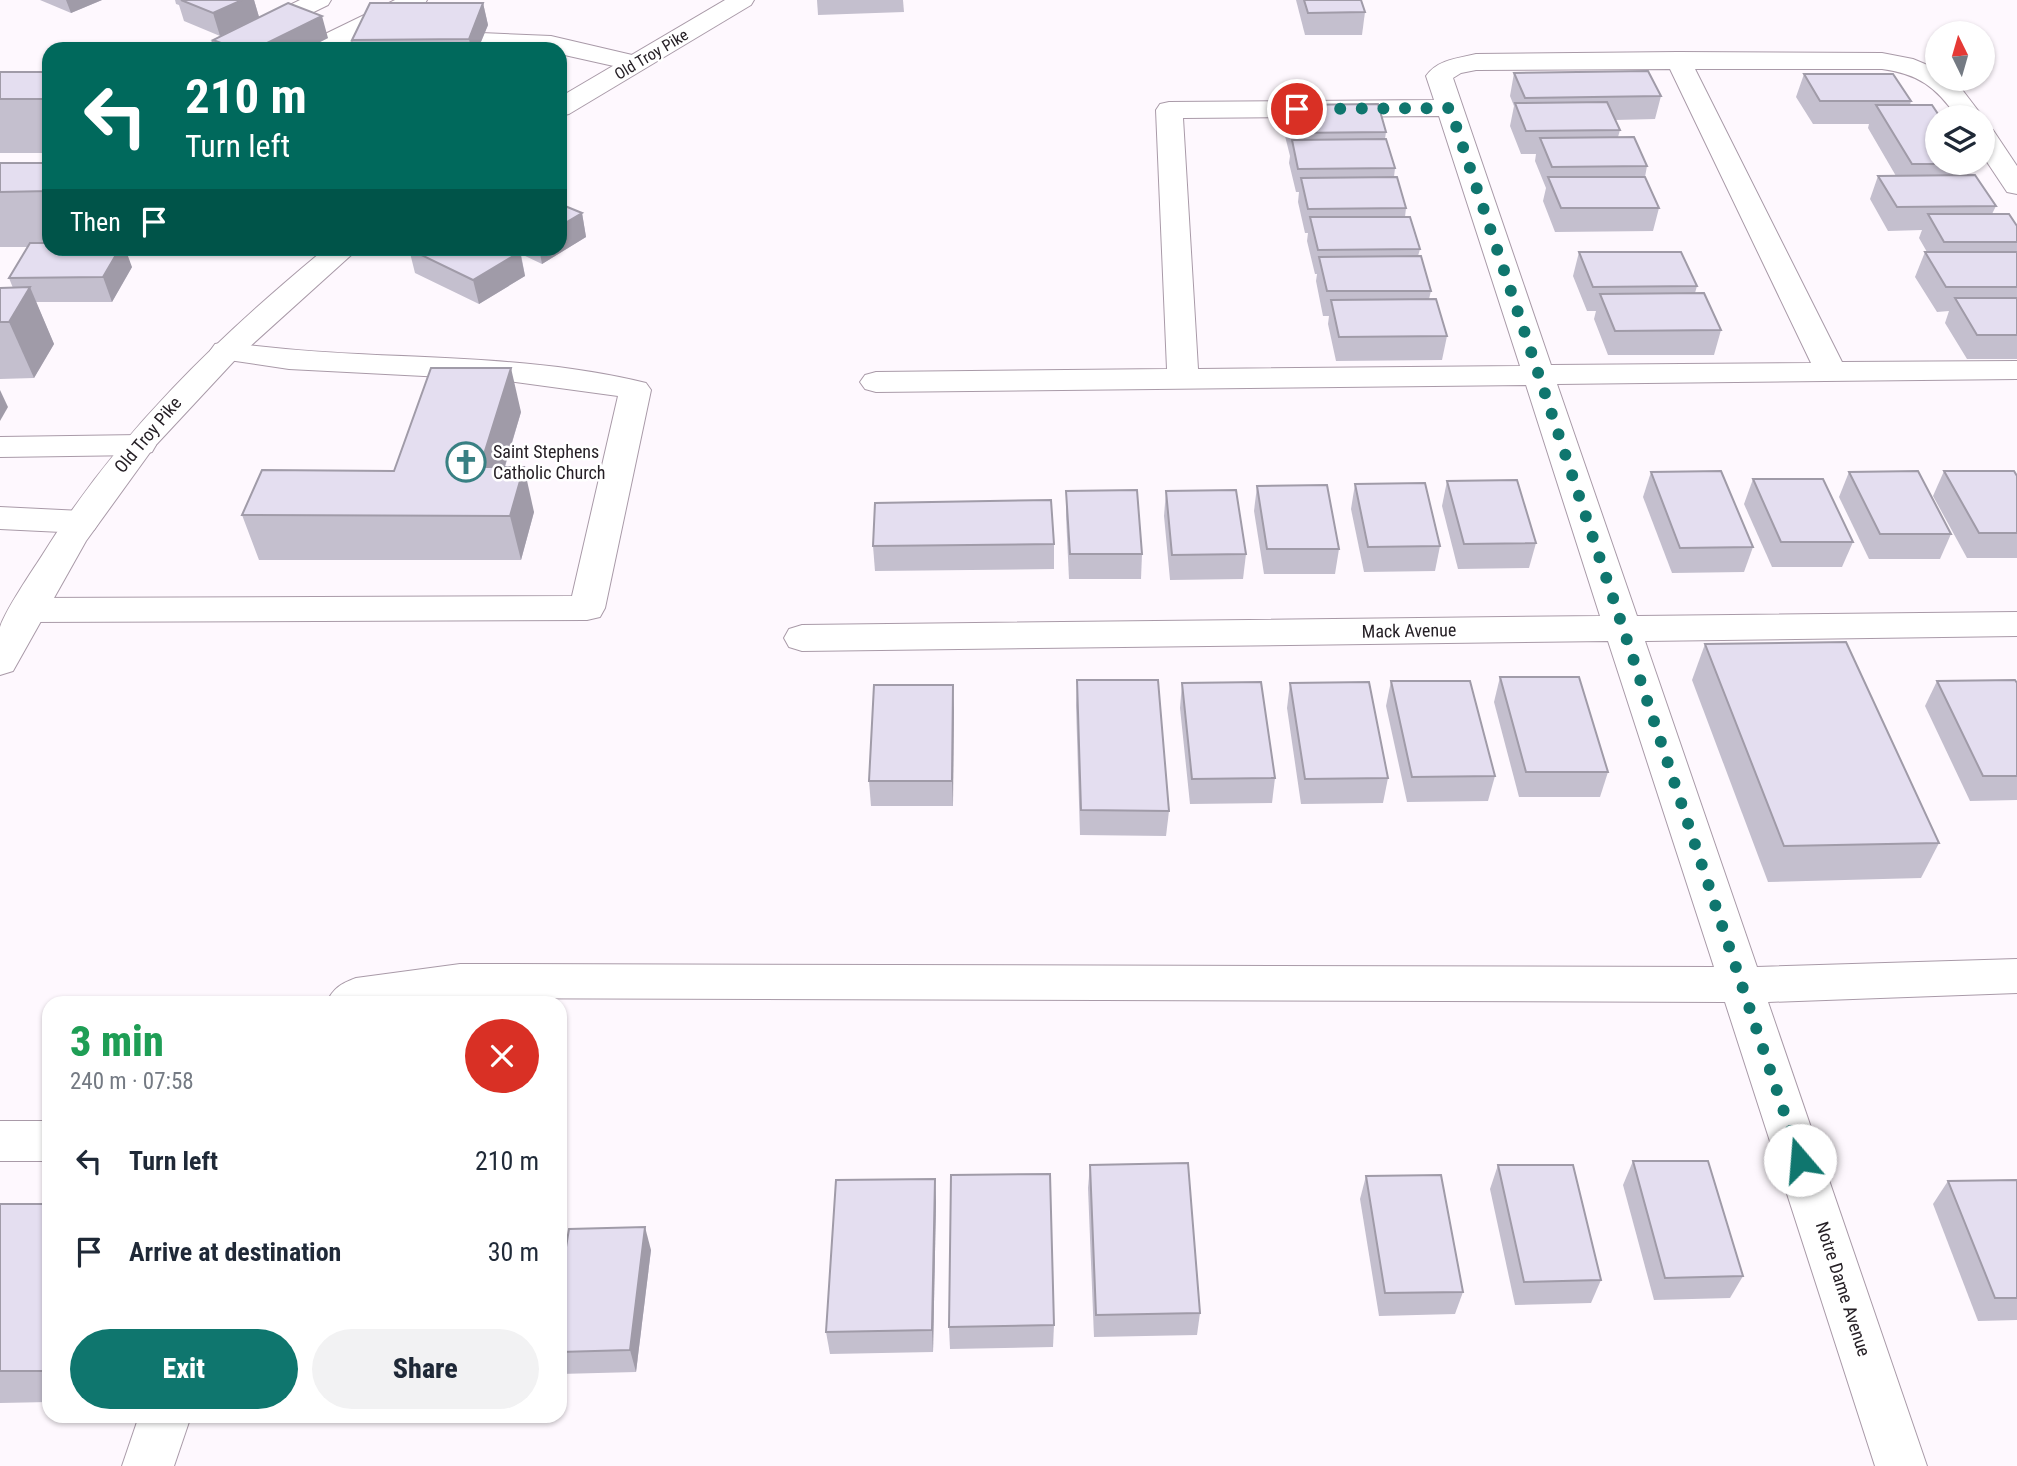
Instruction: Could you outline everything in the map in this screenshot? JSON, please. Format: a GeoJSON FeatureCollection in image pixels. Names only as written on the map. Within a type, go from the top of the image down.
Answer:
{"type":"FeatureCollection","features":[{"type":"Feature","properties":{"kind":"street"},"geometry":{"type":"LineString","coordinates":[[232,42],[319,0]]}},
{"type":"Feature","properties":{"kind":"street"},"geometry":{"type":"LineString","coordinates":[[332,42],[415,0]]}},
{"type":"Feature","properties":{"kind":"street","name":"Old Troy Pike"},"geometry":{"type":"LineString","coordinates":[[567,104],[743,0]]}},
{"type":"Feature","properties":{"kind":"street"},"geometry":{"type":"LineString","coordinates":[[358,42],[368,41]]}},
{"type":"Feature","properties":{"kind":"street"},"geometry":{"type":"LineString","coordinates":[[481,41],[504,42]]}},
{"type":"Feature","properties":{"kind":"street"},"geometry":{"type":"LineString","coordinates":[[567,48],[636,63]]}},
{"type":"Feature","properties":{"kind":"street"},"geometry":{"type":"LineString","coordinates":[[1678,60],[1831,372]]}},
{"type":"Feature","properties":{"kind":"street"},"geometry":{"type":"LineString","coordinates":[[1183,379],[1169,110],[1445,92],[1453,67],[1476,62],[1882,61],[1925,73]]}},
{"type":"Feature","properties":{"kind":"street","name":"Notre Dame Avenue"},"geometry":{"type":"LineString","coordinates":[[1445,92],[1901,1466]]}},
{"type":"Feature","properties":{"kind":"street"},"geometry":{"type":"LineString","coordinates":[[1995,154],[2017,186]]}},
{"type":"Feature","properties":{"kind":"street","name":"Old Troy Pike"},"geometry":{"type":"LineString","coordinates":[[0,662],[51,566],[117,472],[188,388],[267,312],[335,256]]}},
{"type":"Feature","properties":{"kind":"street"},"geometry":{"type":"LineString","coordinates":[[27,610],[587,608],[635,390],[591,381],[482,369],[268,359],[226,352]]}},
{"type":"Feature","properties":{"kind":"street"},"geometry":{"type":"LineString","coordinates":[[876,382],[2017,370]]}},
{"type":"Feature","properties":{"kind":"street"},"geometry":{"type":"LineString","coordinates":[[0,447],[140,445]]}},
{"type":"Feature","properties":{"kind":"street"},"geometry":{"type":"LineString","coordinates":[[0,518],[82,522]]}},
{"type":"Feature","properties":{"kind":"street","name":"Mack Avenue"},"geometry":{"type":"LineString","coordinates":[[802,638],[2017,624]]}},
{"type":"Feature","properties":{"kind":"street"},"geometry":{"type":"LineString","coordinates":[[356,996],[460,981],[1741,985],[2017,976]]}},
{"type":"Feature","properties":{"kind":"street"},"geometry":{"type":"LineString","coordinates":[[0,1141],[42,1141]]}},
{"type":"Feature","properties":{"kind":"street"},"geometry":{"type":"LineString","coordinates":[[148,1466],[163,1423]]}},
{"type":"Feature","properties":{"kind":"building"},"geometry":{"type":"Polygon","coordinates":[[[181,0],[242,0],[213,13],[181,0]]]}},
{"type":"Feature","properties":{"kind":"building"},"geometry":{"type":"Polygon","coordinates":[[[1304,0],[1361,0],[1365,12],[1308,13],[1304,0]]]}},
{"type":"Feature","properties":{"kind":"building"},"geometry":{"type":"Polygon","coordinates":[[[288,3],[322,16],[269,42],[213,40],[288,3]]]}},
{"type":"Feature","properties":{"kind":"building"},"geometry":{"type":"Polygon","coordinates":[[[370,3],[483,3],[469,39],[352,40],[370,3]]]}},
{"type":"Feature","properties":{"kind":"building"},"geometry":{"type":"Polygon","coordinates":[[[1648,71],[1661,96],[1525,98],[1514,73],[1648,71]]]}},
{"type":"Feature","properties":{"kind":"building"},"geometry":{"type":"Polygon","coordinates":[[[0,72],[42,72],[42,99],[0,99],[0,72]]]}},
{"type":"Feature","properties":{"kind":"building"},"geometry":{"type":"Polygon","coordinates":[[[1804,74],[1893,74],[1911,101],[1820,101],[1804,74]]]}},
{"type":"Feature","properties":{"kind":"building"},"geometry":{"type":"Polygon","coordinates":[[[1607,102],[1620,130],[1526,131],[1515,103],[1607,102]]]}},
{"type":"Feature","properties":{"kind":"building"},"geometry":{"type":"Polygon","coordinates":[[[1378,104],[1386,132],[1292,133],[1286,105],[1378,104]]]}},
{"type":"Feature","properties":{"kind":"building"},"geometry":{"type":"Polygon","coordinates":[[[1876,105],[1925,105],[1925,164],[1912,164],[1876,105]]]}},
{"type":"Feature","properties":{"kind":"building"},"geometry":{"type":"Polygon","coordinates":[[[1634,137],[1647,166],[1552,167],[1540,138],[1634,137]]]}},
{"type":"Feature","properties":{"kind":"building"},"geometry":{"type":"Polygon","coordinates":[[[1386,139],[1395,168],[1298,169],[1292,140],[1386,139]]]}},
{"type":"Feature","properties":{"kind":"building"},"geometry":{"type":"Polygon","coordinates":[[[0,163],[42,163],[42,191],[0,192],[0,163]]]}},
{"type":"Feature","properties":{"kind":"building"},"geometry":{"type":"Polygon","coordinates":[[[1975,175],[1996,206],[1897,207],[1878,176],[1975,175]]]}},
{"type":"Feature","properties":{"kind":"building"},"geometry":{"type":"Polygon","coordinates":[[[1397,177],[1406,208],[1308,209],[1301,178],[1397,177]]]}},
{"type":"Feature","properties":{"kind":"building"},"geometry":{"type":"Polygon","coordinates":[[[1548,177],[1645,177],[1659,208],[1561,208],[1548,177]]]}},
{"type":"Feature","properties":{"kind":"building"},"geometry":{"type":"Polygon","coordinates":[[[567,207],[582,213],[567,222],[567,207]]]}},
{"type":"Feature","properties":{"kind":"building"},"geometry":{"type":"Polygon","coordinates":[[[1928,214],[2009,214],[2017,226],[2017,242],[1944,242],[1928,214]]]}},
{"type":"Feature","properties":{"kind":"building"},"geometry":{"type":"Polygon","coordinates":[[[1310,217],[1410,217],[1420,249],[1318,250],[1310,217]]]}},
{"type":"Feature","properties":{"kind":"building"},"geometry":{"type":"Polygon","coordinates":[[[30,243],[42,243],[42,256],[115,256],[103,277],[9,278],[30,243]]]}},
{"type":"Feature","properties":{"kind":"building"},"geometry":{"type":"Polygon","coordinates":[[[1579,252],[1681,252],[1697,286],[1593,287],[1579,252]]]}},
{"type":"Feature","properties":{"kind":"building"},"geometry":{"type":"Polygon","coordinates":[[[1925,252],[2017,252],[2017,287],[1946,287],[1925,252]]]}},
{"type":"Feature","properties":{"kind":"building"},"geometry":{"type":"Polygon","coordinates":[[[423,256],[513,256],[473,280],[423,256]]]}},
{"type":"Feature","properties":{"kind":"building"},"geometry":{"type":"Polygon","coordinates":[[[1421,256],[1431,291],[1327,291],[1319,257],[1421,256]]]}},
{"type":"Feature","properties":{"kind":"building"},"geometry":{"type":"Polygon","coordinates":[[[30,287],[9,322],[0,322],[0,288],[30,287]]]}},
{"type":"Feature","properties":{"kind":"building"},"geometry":{"type":"Polygon","coordinates":[[[1704,293],[1721,330],[1615,331],[1600,294],[1704,293]]]}},
{"type":"Feature","properties":{"kind":"building"},"geometry":{"type":"Polygon","coordinates":[[[1955,298],[2017,298],[2017,335],[1977,335],[1955,298]]]}},
{"type":"Feature","properties":{"kind":"building"},"geometry":{"type":"Polygon","coordinates":[[[1436,299],[1447,336],[1339,337],[1331,300],[1436,299]]]}},
{"type":"Feature","properties":{"kind":"building"},"geometry":{"type":"Polygon","coordinates":[[[431,368],[511,368],[480,467],[524,467],[510,516],[242,515],[262,470],[394,471],[431,368]]]}},
{"type":"Feature","properties":{"kind":"building"},"geometry":{"type":"Polygon","coordinates":[[[1721,471],[1753,547],[1680,548],[1651,472],[1721,471]]]}},
{"type":"Feature","properties":{"kind":"building"},"geometry":{"type":"Polygon","coordinates":[[[1918,471],[1951,534],[1880,534],[1849,472],[1918,471]]]}},
{"type":"Feature","properties":{"kind":"building"},"geometry":{"type":"Polygon","coordinates":[[[1944,471],[2014,471],[2017,476],[2017,533],[1979,533],[1944,471]]]}},
{"type":"Feature","properties":{"kind":"building"},"geometry":{"type":"Polygon","coordinates":[[[1753,479],[1823,479],[1853,542],[1781,542],[1753,479]]]}},
{"type":"Feature","properties":{"kind":"building"},"geometry":{"type":"Polygon","coordinates":[[[1517,480],[1536,543],[1464,544],[1447,481],[1517,480]]]}},
{"type":"Feature","properties":{"kind":"building"},"geometry":{"type":"Polygon","coordinates":[[[1425,483],[1440,546],[1368,547],[1355,484],[1425,483]]]}},
{"type":"Feature","properties":{"kind":"building"},"geometry":{"type":"Polygon","coordinates":[[[1327,485],[1339,549],[1267,549],[1257,486],[1327,485]]]}},
{"type":"Feature","properties":{"kind":"building"},"geometry":{"type":"Polygon","coordinates":[[[1137,490],[1142,554],[1070,554],[1066,491],[1137,490]]]}},
{"type":"Feature","properties":{"kind":"building"},"geometry":{"type":"Polygon","coordinates":[[[1236,490],[1246,554],[1172,555],[1166,491],[1236,490]]]}},
{"type":"Feature","properties":{"kind":"building"},"geometry":{"type":"Polygon","coordinates":[[[1051,500],[1054,544],[873,546],[875,503],[1051,500]]]}},
{"type":"Feature","properties":{"kind":"building"},"geometry":{"type":"Polygon","coordinates":[[[1846,642],[1939,843],[1784,846],[1705,644],[1846,642]]]}},
{"type":"Feature","properties":{"kind":"building"},"geometry":{"type":"Polygon","coordinates":[[[1500,677],[1579,677],[1608,772],[1526,772],[1500,677]]]}},
{"type":"Feature","properties":{"kind":"building"},"geometry":{"type":"Polygon","coordinates":[[[1077,680],[1158,680],[1169,811],[1081,810],[1077,680]]]}},
{"type":"Feature","properties":{"kind":"building"},"geometry":{"type":"Polygon","coordinates":[[[2015,680],[2017,776],[1983,776],[1937,681],[2015,680]]]}},
{"type":"Feature","properties":{"kind":"building"},"geometry":{"type":"Polygon","coordinates":[[[1391,681],[1470,681],[1495,776],[1412,777],[1391,681]]]}},
{"type":"Feature","properties":{"kind":"building"},"geometry":{"type":"Polygon","coordinates":[[[1261,682],[1275,778],[1192,779],[1182,683],[1261,682]]]}},
{"type":"Feature","properties":{"kind":"building"},"geometry":{"type":"Polygon","coordinates":[[[1369,682],[1388,778],[1305,779],[1290,683],[1369,682]]]}},
{"type":"Feature","properties":{"kind":"building"},"geometry":{"type":"Polygon","coordinates":[[[874,685],[953,685],[952,781],[869,781],[874,685]]]}},
{"type":"Feature","properties":{"kind":"building"},"geometry":{"type":"Polygon","coordinates":[[[1633,1161],[1708,1161],[1743,1276],[1665,1278],[1633,1161]]]}},
{"type":"Feature","properties":{"kind":"building"},"geometry":{"type":"Polygon","coordinates":[[[1188,1163],[1200,1313],[1096,1315],[1090,1165],[1188,1163]]]}},
{"type":"Feature","properties":{"kind":"building"},"geometry":{"type":"Polygon","coordinates":[[[1498,1165],[1573,1165],[1601,1280],[1524,1282],[1498,1165]]]}},
{"type":"Feature","properties":{"kind":"building"},"geometry":{"type":"Polygon","coordinates":[[[1050,1174],[1054,1325],[949,1327],[951,1175],[1050,1174]]]}},
{"type":"Feature","properties":{"kind":"building"},"geometry":{"type":"Polygon","coordinates":[[[1441,1175],[1463,1292],[1385,1293],[1366,1176],[1441,1175]]]}},
{"type":"Feature","properties":{"kind":"building"},"geometry":{"type":"Polygon","coordinates":[[[935,1179],[932,1330],[826,1332],[836,1180],[935,1179]]]}},
{"type":"Feature","properties":{"kind":"building"},"geometry":{"type":"Polygon","coordinates":[[[2017,1180],[2017,1298],[1995,1298],[1948,1181],[2017,1180]]]}},
{"type":"Feature","properties":{"kind":"building"},"geometry":{"type":"Polygon","coordinates":[[[0,1204],[42,1204],[42,1371],[0,1371],[0,1204]]]}},
{"type":"Feature","properties":{"kind":"building"},"geometry":{"type":"Polygon","coordinates":[[[645,1227],[630,1350],[567,1352],[569,1229],[645,1227]]]}},
{"type":"Feature","properties":{"kind":"place","name":"Saint Stephens Catholic Church"},"geometry":{"type":"Point","coordinates":[466,462]}},
{"type":"Feature","properties":{"kind":"route"},"geometry":{"type":"LineString","coordinates":[[1297,109],[1450,108],[1800,1160]]}}]}
